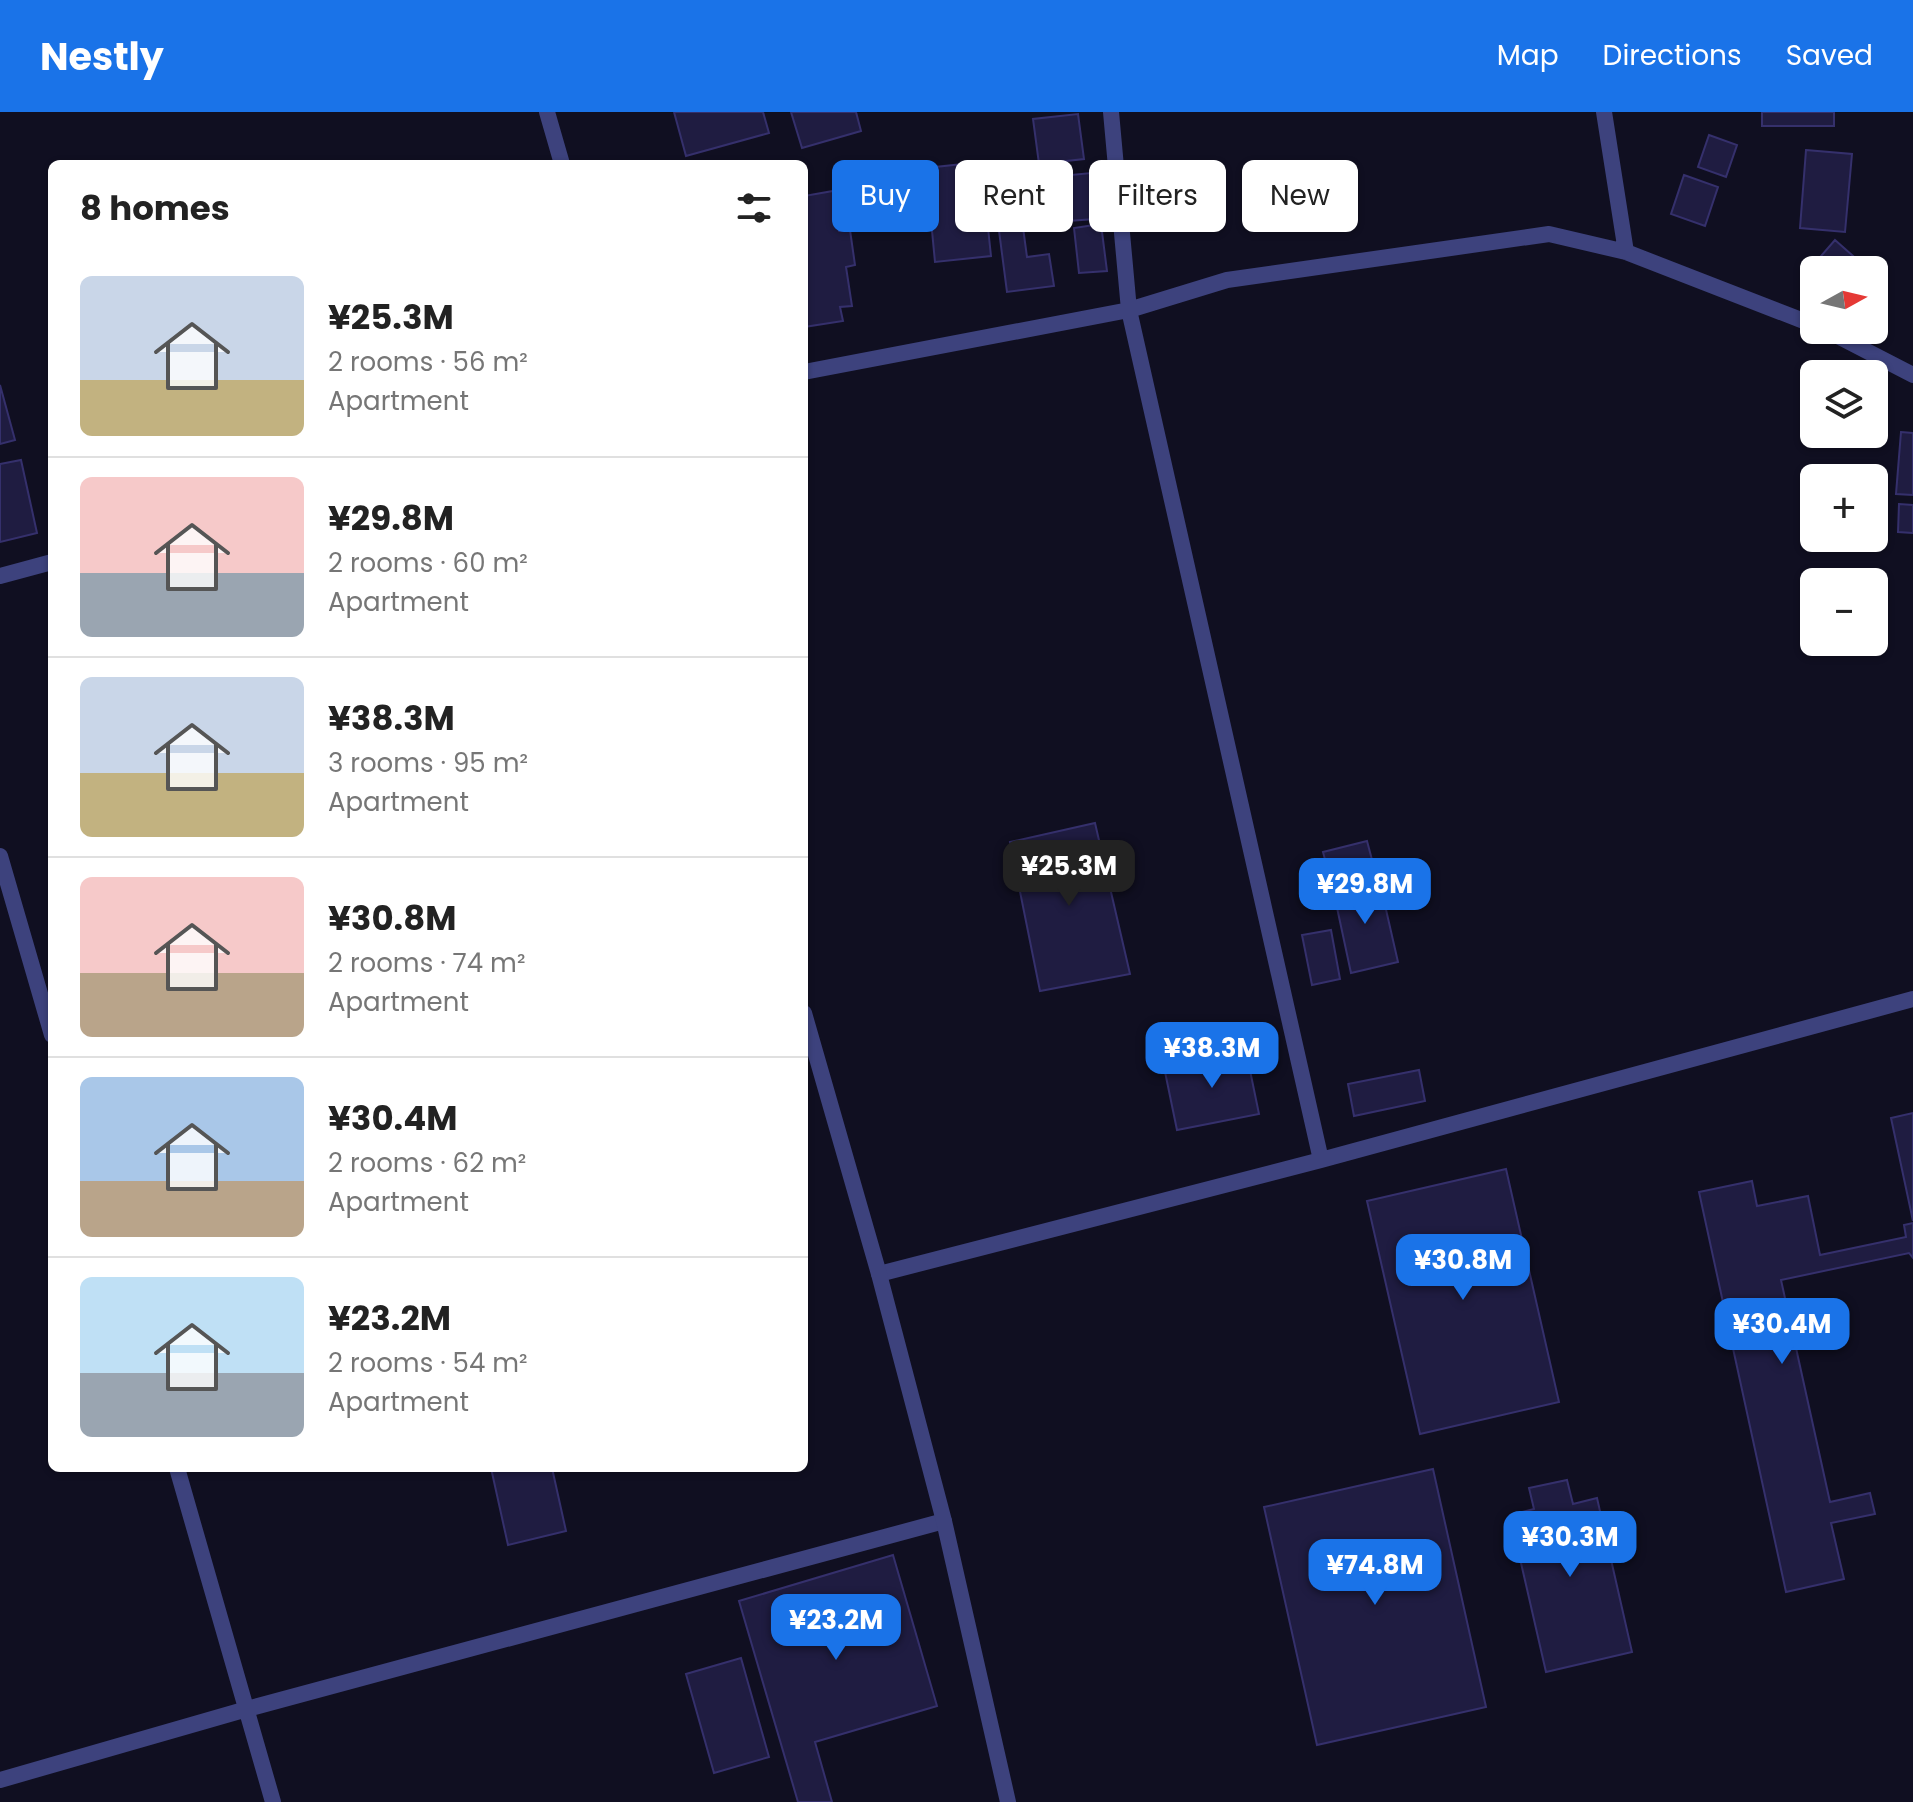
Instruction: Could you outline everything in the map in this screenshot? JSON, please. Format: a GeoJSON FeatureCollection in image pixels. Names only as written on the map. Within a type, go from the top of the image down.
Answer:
{"type":"FeatureCollection","features":[{"type":"Feature","properties":{"kind":"street"},"geometry":{"type":"LineString","coordinates":[[547,112],[561,160]]}},
{"type":"Feature","properties":{"kind":"street"},"geometry":{"type":"LineString","coordinates":[[1111,112],[1129,310],[1321,1160]]}},
{"type":"Feature","properties":{"kind":"street"},"geometry":{"type":"LineString","coordinates":[[1604,112],[1626,252]]}},
{"type":"Feature","properties":{"kind":"street"},"geometry":{"type":"LineString","coordinates":[[808,371],[1129,310],[1227,280],[1549,234],[1626,252],[1800,320]]}},
{"type":"Feature","properties":{"kind":"street"},"geometry":{"type":"LineString","coordinates":[[1853,344],[1913,375]]}},
{"type":"Feature","properties":{"kind":"street"},"geometry":{"type":"LineString","coordinates":[[0,576],[48,563]]}},
{"type":"Feature","properties":{"kind":"street"},"geometry":{"type":"LineString","coordinates":[[0,856],[48,1021]]}},
{"type":"Feature","properties":{"kind":"street"},"geometry":{"type":"LineString","coordinates":[[879,1274],[1321,1160],[1913,999]]}},
{"type":"Feature","properties":{"kind":"street"},"geometry":{"type":"LineString","coordinates":[[808,1027],[879,1274],[944,1521],[1008,1802]]}},
{"type":"Feature","properties":{"kind":"street"},"geometry":{"type":"LineString","coordinates":[[178,1472],[273,1802]]}},
{"type":"Feature","properties":{"kind":"street"},"geometry":{"type":"LineString","coordinates":[[0,1780],[247,1709],[944,1521]]}},
{"type":"Feature","properties":{"kind":"building"},"geometry":{"type":"Polygon","coordinates":[[[674,112],[763,112],[769,133],[686,156],[674,112]]]}},
{"type":"Feature","properties":{"kind":"building"},"geometry":{"type":"Polygon","coordinates":[[[791,112],[856,112],[861,131],[802,148],[791,112]]]}},
{"type":"Feature","properties":{"kind":"building"},"geometry":{"type":"Polygon","coordinates":[[[1762,112],[1834,112],[1834,126],[1762,126],[1762,112]]]}},
{"type":"Feature","properties":{"kind":"building"},"geometry":{"type":"Polygon","coordinates":[[[1078,114],[1084,159],[1038,160],[1033,119],[1078,114]]]}},
{"type":"Feature","properties":{"kind":"building"},"geometry":{"type":"Polygon","coordinates":[[[1709,135],[1737,145],[1726,177],[1698,167],[1709,135]]]}},
{"type":"Feature","properties":{"kind":"building"},"geometry":{"type":"Polygon","coordinates":[[[1806,150],[1852,154],[1845,232],[1800,228],[1806,150]]]}},
{"type":"Feature","properties":{"kind":"building"},"geometry":{"type":"Polygon","coordinates":[[[955,165],[955,232],[988,232],[991,256],[935,262],[932,232],[939,232],[939,167],[955,165]]]}},
{"type":"Feature","properties":{"kind":"building"},"geometry":{"type":"Polygon","coordinates":[[[1089,173],[1089,219],[1073,221],[1073,175],[1089,173]]]}},
{"type":"Feature","properties":{"kind":"building"},"geometry":{"type":"Polygon","coordinates":[[[1684,175],[1718,187],[1705,226],[1671,214],[1684,175]]]}},
{"type":"Feature","properties":{"kind":"building"},"geometry":{"type":"Polygon","coordinates":[[[832,191],[832,232],[850,232],[855,265],[846,267],[852,306],[840,307],[843,321],[808,326],[808,195],[832,191]]]}},
{"type":"Feature","properties":{"kind":"building"},"geometry":{"type":"Polygon","coordinates":[[[1089,226],[1089,232],[1102,232],[1107,271],[1079,273],[1074,228],[1089,226]]]}},
{"type":"Feature","properties":{"kind":"building"},"geometry":{"type":"Polygon","coordinates":[[[999,232],[1024,232],[1027,257],[1049,254],[1054,286],[1007,292],[999,232]]]}},
{"type":"Feature","properties":{"kind":"building"},"geometry":{"type":"Polygon","coordinates":[[[1835,240],[1853,256],[1821,256],[1835,240]]]}},
{"type":"Feature","properties":{"kind":"building"},"geometry":{"type":"Polygon","coordinates":[[[0,385],[15,440],[0,444],[0,385]]]}},
{"type":"Feature","properties":{"kind":"building"},"geometry":{"type":"Polygon","coordinates":[[[1901,432],[1913,433],[1913,495],[1896,494],[1901,432]]]}},
{"type":"Feature","properties":{"kind":"building"},"geometry":{"type":"Polygon","coordinates":[[[21,460],[37,533],[0,542],[0,464],[21,460]]]}},
{"type":"Feature","properties":{"kind":"building"},"geometry":{"type":"Polygon","coordinates":[[[1899,504],[1913,505],[1913,533],[1898,532],[1899,504]]]}},
{"type":"Feature","properties":{"kind":"building"},"geometry":{"type":"Polygon","coordinates":[[[1095,823],[1130,974],[1040,991],[1010,842],[1095,823]]]}},
{"type":"Feature","properties":{"kind":"building"},"geometry":{"type":"Polygon","coordinates":[[[1367,841],[1375,871],[1331,882],[1323,852],[1367,841]]]}},
{"type":"Feature","properties":{"kind":"building"},"geometry":{"type":"Polygon","coordinates":[[[1379,879],[1398,962],[1351,973],[1333,889],[1379,879]]]}},
{"type":"Feature","properties":{"kind":"building"},"geometry":{"type":"Polygon","coordinates":[[[1331,930],[1340,979],[1312,985],[1302,935],[1331,930]]]}},
{"type":"Feature","properties":{"kind":"building"},"geometry":{"type":"Polygon","coordinates":[[[1246,1051],[1259,1114],[1177,1130],[1164,1067],[1246,1051]]]}},
{"type":"Feature","properties":{"kind":"building"},"geometry":{"type":"Polygon","coordinates":[[[1419,1070],[1425,1101],[1354,1116],[1348,1084],[1419,1070]]]}},
{"type":"Feature","properties":{"kind":"building"},"geometry":{"type":"Polygon","coordinates":[[[1913,1113],[1913,1221],[1891,1118],[1913,1113]]]}},
{"type":"Feature","properties":{"kind":"building"},"geometry":{"type":"Polygon","coordinates":[[[1506,1169],[1559,1402],[1420,1434],[1367,1201],[1506,1169]]]}},
{"type":"Feature","properties":{"kind":"building"},"geometry":{"type":"Polygon","coordinates":[[[1752,1181],[1757,1206],[1808,1196],[1820,1255],[1906,1237],[1904,1225],[1913,1223],[1913,1258],[1909,1253],[1781,1280],[1830,1502],[1870,1493],[1875,1514],[1831,1523],[1844,1579],[1786,1592],[1699,1192],[1752,1181]]]}},
{"type":"Feature","properties":{"kind":"building"},"geometry":{"type":"Polygon","coordinates":[[[1433,1469],[1486,1707],[1317,1745],[1264,1507],[1433,1469]]]}},
{"type":"Feature","properties":{"kind":"building"},"geometry":{"type":"Polygon","coordinates":[[[492,1472],[553,1472],[566,1531],[508,1545],[492,1472]]]}},
{"type":"Feature","properties":{"kind":"building"},"geometry":{"type":"Polygon","coordinates":[[[1567,1480],[1573,1504],[1597,1498],[1632,1652],[1546,1672],[1510,1515],[1534,1509],[1529,1488],[1567,1480]]]}},
{"type":"Feature","properties":{"kind":"building"},"geometry":{"type":"Polygon","coordinates":[[[893,1555],[937,1706],[815,1742],[832,1802],[798,1802],[739,1601],[893,1555]]]}},
{"type":"Feature","properties":{"kind":"building"},"geometry":{"type":"Polygon","coordinates":[[[741,1658],[769,1757],[714,1773],[686,1674],[741,1658]]]}}]}
